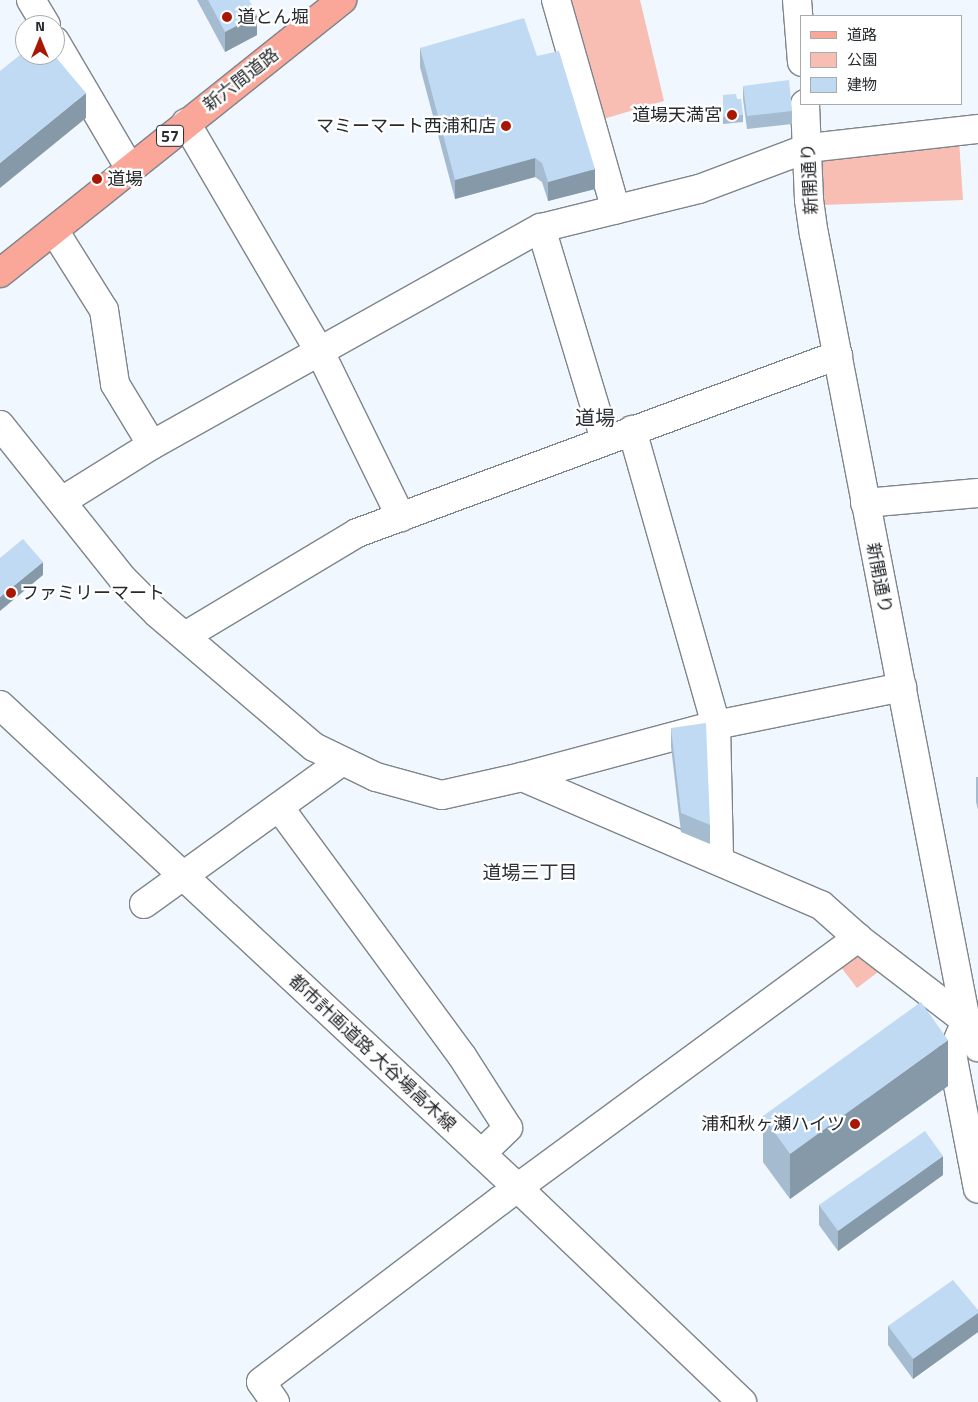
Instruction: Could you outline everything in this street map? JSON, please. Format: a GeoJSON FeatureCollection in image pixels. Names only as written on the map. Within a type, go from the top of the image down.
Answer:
{"type":"FeatureCollection","features":[{"type":"Feature","properties":{"kind":"main road","name":"新六間道路"},"geometry":{"type":"LineString","coordinates":[[0,274],[55,232],[186,123],[342,0]]}},
{"type":"Feature","properties":{"kind":"street"},"geometry":{"type":"LineString","coordinates":[[31,0],[40,15]]}},
{"type":"Feature","properties":{"kind":"street"},"geometry":{"type":"LineString","coordinates":[[556,0],[616,210]]}},
{"type":"Feature","properties":{"kind":"street"},"geometry":{"type":"LineString","coordinates":[[797,0],[800,37]]}},
{"type":"Feature","properties":{"kind":"street"},"geometry":{"type":"LineString","coordinates":[[65,58],[130,170]]}},
{"type":"Feature","properties":{"kind":"street","name":"新開通り"},"geometry":{"type":"LineString","coordinates":[[805,105],[810,209],[864,503],[902,687],[966,1021],[978,1047]]}},
{"type":"Feature","properties":{"kind":"street"},"geometry":{"type":"LineString","coordinates":[[186,123],[320,352],[401,517]]}},
{"type":"Feature","properties":{"kind":"street"},"geometry":{"type":"LineString","coordinates":[[62,501],[152,445],[320,352],[516,239],[541,228],[699,189],[808,148],[978,129]]}},
{"type":"Feature","properties":{"kind":"street"},"geometry":{"type":"LineString","coordinates":[[541,228],[605,440]]}},
{"type":"Feature","properties":{"kind":"street"},"geometry":{"type":"LineString","coordinates":[[55,232],[104,310],[115,384],[152,445]]}},
{"type":"Feature","properties":{"kind":"street"},"geometry":{"type":"LineString","coordinates":[[185,636],[357,533],[838,355]]}},
{"type":"Feature","properties":{"kind":"street"},"geometry":{"type":"LineString","coordinates":[[0,425],[123,578],[185,636],[314,747],[341,762],[376,777],[442,795],[522,777],[716,725],[902,687]]}},
{"type":"Feature","properties":{"kind":"street"},"geometry":{"type":"LineString","coordinates":[[632,430],[716,725],[719,859]]}},
{"type":"Feature","properties":{"kind":"street"},"geometry":{"type":"LineString","coordinates":[[864,503],[978,493]]}},
{"type":"Feature","properties":{"kind":"street","name":"都市計画道路 大谷場高木線"},"geometry":{"type":"LineString","coordinates":[[0,705],[182,877],[518,1188],[742,1402]]}},
{"type":"Feature","properties":{"kind":"street"},"geometry":{"type":"LineString","coordinates":[[144,904],[341,762]]}},
{"type":"Feature","properties":{"kind":"street"},"geometry":{"type":"LineString","coordinates":[[522,777],[719,859],[821,905],[858,938],[966,1021],[952,1054],[978,1189]]}},
{"type":"Feature","properties":{"kind":"street"},"geometry":{"type":"LineString","coordinates":[[279,807],[462,1056],[508,1128],[481,1154]]}},
{"type":"Feature","properties":{"kind":"street"},"geometry":{"type":"LineString","coordinates":[[276,1402],[261,1382],[518,1188],[858,938]]}},
{"type":"Feature","properties":{"kind":"green space"},"geometry":{"type":"Polygon","coordinates":[[[566,0],[640,0],[664,101],[600,120],[566,0]]]}},
{"type":"Feature","properties":{"kind":"green space"},"geometry":{"type":"Polygon","coordinates":[[[959,140],[963,200],[822,205],[822,163],[833,151],[959,140]]]}},
{"type":"Feature","properties":{"kind":"green space"},"geometry":{"type":"Polygon","coordinates":[[[848,956],[863,956],[886,966],[857,988],[837,962],[848,956]]]}},
{"type":"Feature","properties":{"kind":"building"},"geometry":{"type":"Polygon","coordinates":[[[208,0],[249,0],[257,15],[225,32],[208,0]]]}},
{"type":"Feature","properties":{"kind":"building","name":"マミーマート西浦和店"},"geometry":{"type":"Polygon","coordinates":[[[524,18],[537,56],[559,51],[595,169],[548,182],[542,163],[535,158],[455,180],[420,48],[524,18]]]}},
{"type":"Feature","properties":{"kind":"building"},"geometry":{"type":"Polygon","coordinates":[[[15,59],[15,65],[62,65],[86,93],[0,163],[0,71],[15,59]]]}},
{"type":"Feature","properties":{"kind":"building"},"geometry":{"type":"Polygon","coordinates":[[[789,80],[792,111],[747,116],[743,86],[789,80]]]}},
{"type":"Feature","properties":{"kind":"building","name":"道場天満宮"},"geometry":{"type":"Polygon","coordinates":[[[736,94],[737,99],[741,99],[743,115],[723,117],[723,95],[736,94]]]}},
{"type":"Feature","properties":{"kind":"building"},"geometry":{"type":"Polygon","coordinates":[[[23,539],[43,562],[0,597],[0,558],[23,539]]]}},
{"type":"Feature","properties":{"kind":"building"},"geometry":{"type":"Polygon","coordinates":[[[706,723],[710,825],[681,813],[671,728],[706,723]]]}},
{"type":"Feature","properties":{"kind":"building"},"geometry":{"type":"Polygon","coordinates":[[[921,1002],[948,1040],[790,1154],[763,1116],[921,1002]]]}},
{"type":"Feature","properties":{"kind":"building"},"geometry":{"type":"Polygon","coordinates":[[[925,1131],[943,1156],[838,1231],[819,1205],[925,1131]]]}},
{"type":"Feature","properties":{"kind":"building"},"geometry":{"type":"Polygon","coordinates":[[[953,1280],[978,1310],[978,1313],[913,1359],[888,1326],[953,1280]]]}},
{"type":"Feature","properties":{"kind":"place","name":"道とん堀"},"geometry":{"type":"Point","coordinates":[227,17]}},
{"type":"Feature","properties":{"kind":"place","name":"道場天満宮"},"geometry":{"type":"Point","coordinates":[732,115]}},
{"type":"Feature","properties":{"kind":"place","name":"マミーマート西浦和店"},"geometry":{"type":"Point","coordinates":[506,126]}},
{"type":"Feature","properties":{"kind":"place","name":"道場"},"geometry":{"type":"Point","coordinates":[97,179]}},
{"type":"Feature","properties":{"kind":"place","name":"ファミリーマート"},"geometry":{"type":"Point","coordinates":[11,593]}},
{"type":"Feature","properties":{"kind":"place","name":"浦和秋ヶ瀬ハイツ"},"geometry":{"type":"Point","coordinates":[855,1124]}},
{"type":"Feature","properties":{"kind":"district","name":"道場"},"geometry":{"type":"Point","coordinates":[595,417]}},
{"type":"Feature","properties":{"kind":"district","name":"道場三丁目"},"geometry":{"type":"Point","coordinates":[530,872]}}]}
